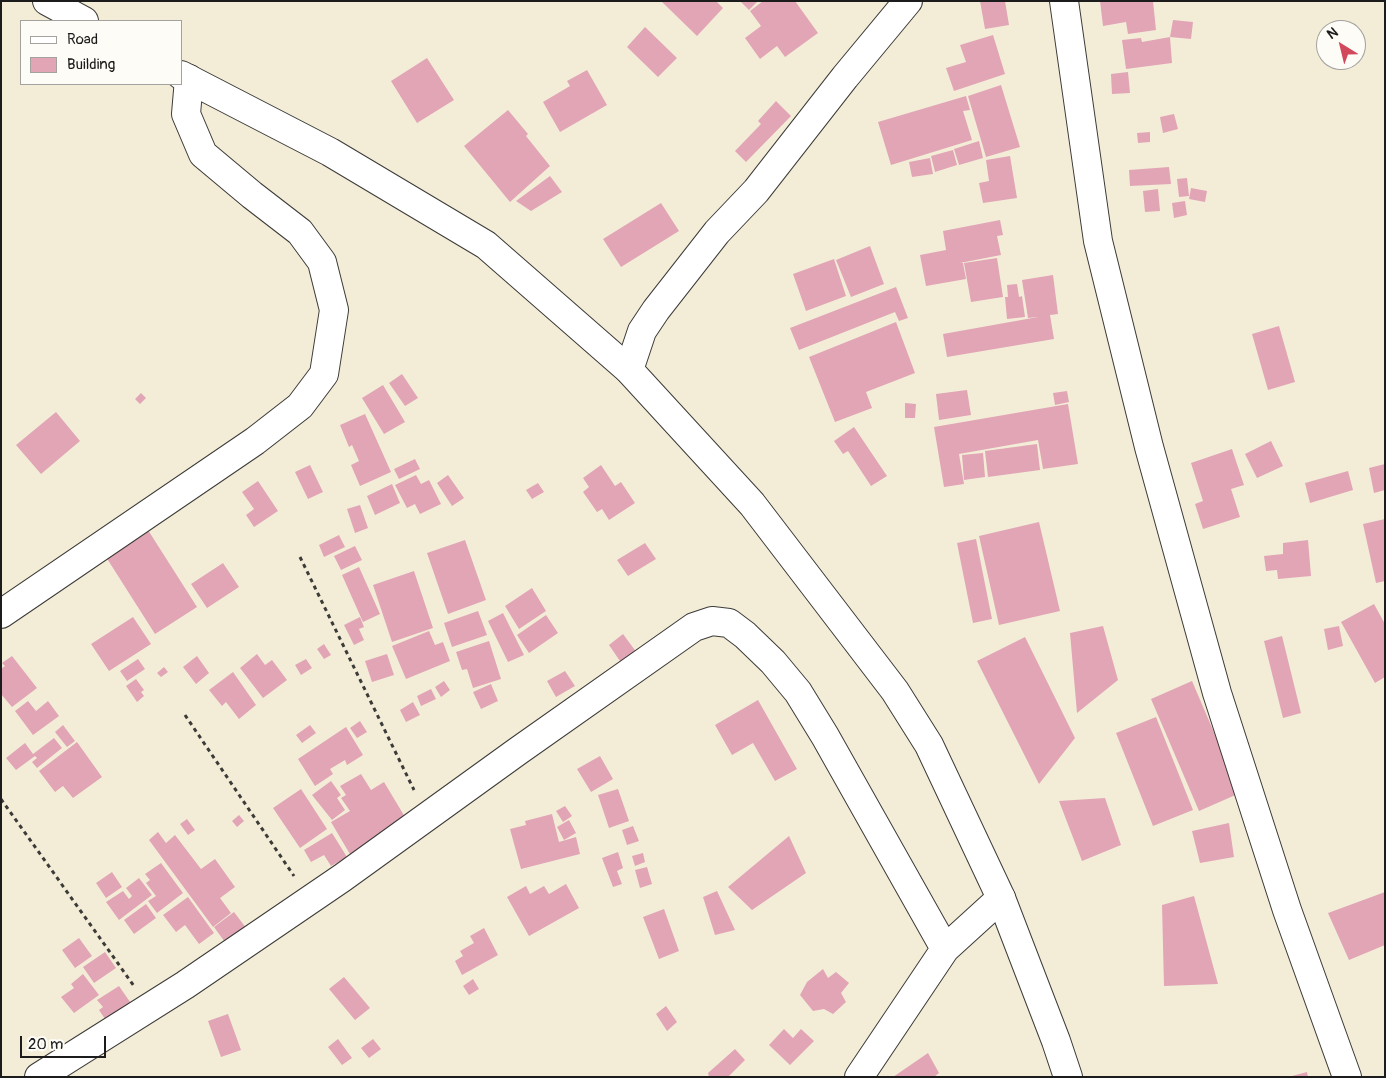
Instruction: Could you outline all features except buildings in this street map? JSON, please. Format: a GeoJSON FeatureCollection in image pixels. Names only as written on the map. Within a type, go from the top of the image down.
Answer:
{"type":"FeatureCollection","features":[{"type":"Feature","properties":{"kind":"street"},"geometry":{"type":"LineString","coordinates":[[47,1],[82,20]]}},
{"type":"Feature","properties":{"kind":"street"},"geometry":{"type":"LineString","coordinates":[[628,370],[642,331],[656,310],[717,232],[756,190],[908,1]]}},
{"type":"Feature","properties":{"kind":"street"},"geometry":{"type":"LineString","coordinates":[[1064,1],[1098,241],[1149,447],[1217,693],[1287,910],[1347,1077]]}},
{"type":"Feature","properties":{"kind":"street"},"geometry":{"type":"LineString","coordinates":[[1,614],[255,442],[300,406],[324,374],[334,310],[322,262],[300,232],[203,154],[186,114],[185,77],[330,152],[486,245],[628,370],[752,504],[895,691],[929,745],[1000,898],[1056,1041],[1068,1077]]}},
{"type":"Feature","properties":{"kind":"street"},"geometry":{"type":"LineString","coordinates":[[39,1077],[185,985],[310,900],[694,627],[712,621],[729,623],[745,635],[773,662],[798,692],[825,736],[945,949]]}},
{"type":"Feature","properties":{"kind":"street"},"geometry":{"type":"LineString","coordinates":[[859,1077],[945,949],[1000,898]]}},
{"type":"Feature","properties":{"kind":"path"},"geometry":{"type":"LineString","coordinates":[[300,557],[427,816]]}},
{"type":"Feature","properties":{"kind":"path"},"geometry":{"type":"LineString","coordinates":[[185,715],[310,900]]}},
{"type":"Feature","properties":{"kind":"path"},"geometry":{"type":"LineString","coordinates":[[1,799],[150,1007]]}}]}
